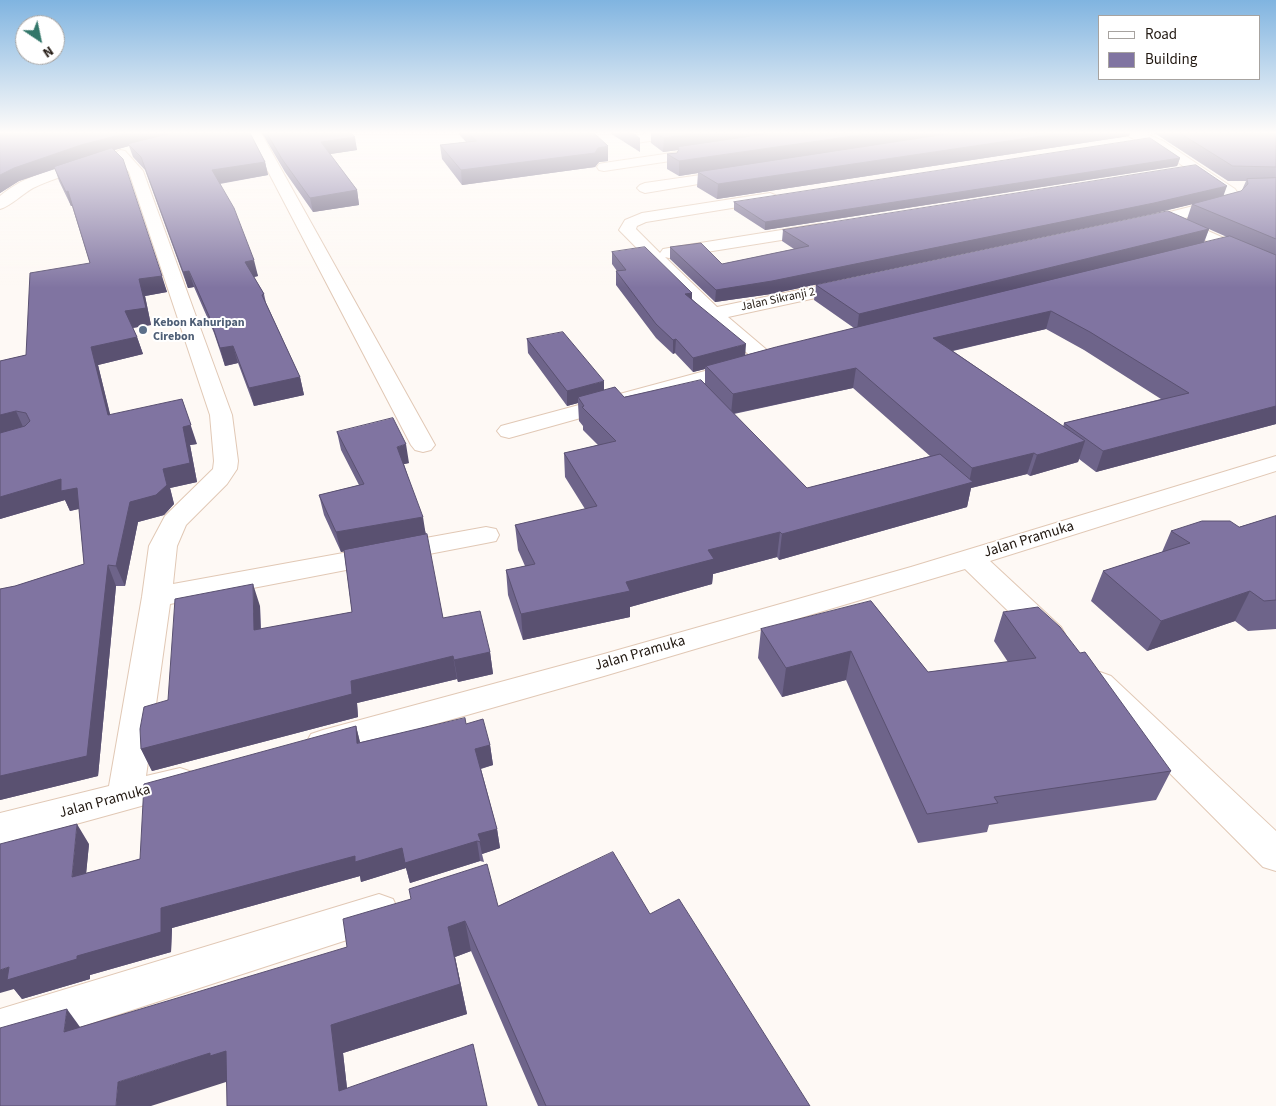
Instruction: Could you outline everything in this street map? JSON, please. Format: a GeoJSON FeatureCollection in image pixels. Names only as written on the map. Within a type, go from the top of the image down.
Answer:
{"type":"FeatureCollection","features":[{"type":"Feature","properties":{"kind":"street"},"geometry":{"type":"LineString","coordinates":[[0,204],[32,185]]}},
{"type":"Feature","properties":{"kind":"street"},"geometry":{"type":"LineString","coordinates":[[125,796],[157,597],[163,546],[174,522],[218,479],[225,469],[226,461],[221,415],[141,185]]}},
{"type":"Feature","properties":{"kind":"street"},"geometry":{"type":"LineString","coordinates":[[281,185],[423,445]]}},
{"type":"Feature","properties":{"kind":"street"},"geometry":{"type":"LineString","coordinates":[[645,188],[667,185]]}},
{"type":"Feature","properties":{"kind":"street"},"geometry":{"type":"LineString","coordinates":[[1122,227],[1230,202],[1233,198],[1230,192],[1219,185]]}},
{"type":"Feature","properties":{"kind":"street"},"geometry":{"type":"LineString","coordinates":[[0,186],[26,187]]}},
{"type":"Feature","properties":{"kind":"street"},"geometry":{"type":"LineString","coordinates":[[1224,188],[1242,188]]}},
{"type":"Feature","properties":{"kind":"street"},"geometry":{"type":"LineString","coordinates":[[509,431],[777,358],[713,314],[627,230],[631,223],[642,218],[789,195]]}},
{"type":"Feature","properties":{"kind":"street"},"geometry":{"type":"LineString","coordinates":[[1166,218],[1274,266]]}},
{"type":"Feature","properties":{"kind":"street"},"geometry":{"type":"LineString","coordinates":[[654,255],[839,226]]}},
{"type":"Feature","properties":{"kind":"street"},"geometry":{"type":"LineString","coordinates":[[1198,252],[1226,246]]}},
{"type":"Feature","properties":{"kind":"street","name":"Jalan Sikranji 2"},"geometry":{"type":"LineString","coordinates":[[713,314],[869,281]]}},
{"type":"Feature","properties":{"kind":"street","name":"Jalan Pramuka"},"geometry":{"type":"LineString","coordinates":[[293,751],[604,665],[970,558],[1276,463]]}},
{"type":"Feature","properties":{"kind":"street"},"geometry":{"type":"LineString","coordinates":[[157,597],[486,536]]}},
{"type":"Feature","properties":{"kind":"street"},"geometry":{"type":"LineString","coordinates":[[970,558],[1276,856]]}},
{"type":"Feature","properties":{"kind":"street","name":"Jalan Pramuka"},"geometry":{"type":"LineString","coordinates":[[0,829],[209,774]]}},
{"type":"Feature","properties":{"kind":"street"},"geometry":{"type":"LineString","coordinates":[[0,1031],[415,901]]}},
{"type":"Feature","properties":{"kind":"building"},"geometry":{"type":"Polygon","coordinates":[[[62,185],[132,185],[162,276],[139,279],[146,308],[125,311],[137,337],[91,347],[108,415],[182,399],[191,425],[183,427],[190,463],[163,469],[167,485],[156,495],[130,502],[116,566],[108,565],[87,756],[0,776],[0,589],[84,564],[77,488],[61,491],[61,479],[0,497],[0,433],[25,426],[30,421],[26,413],[16,411],[0,415],[0,361],[26,355],[30,273],[90,263],[68,191],[66,192],[62,185]]]}},
{"type":"Feature","properties":{"kind":"building"},"geometry":{"type":"Polygon","coordinates":[[[151,185],[220,185],[234,208],[254,260],[245,262],[264,294],[262,295],[300,377],[249,388],[233,346],[220,348],[209,316],[189,271],[183,272],[151,185]]]}},
{"type":"Feature","properties":{"kind":"building"},"geometry":{"type":"Polygon","coordinates":[[[300,185],[353,185],[357,190],[310,198],[300,185]]]}},
{"type":"Feature","properties":{"kind":"building"},"geometry":{"type":"Polygon","coordinates":[[[847,185],[1007,185],[765,222],[734,202],[847,185]]]}},
{"type":"Feature","properties":{"kind":"building"},"geometry":{"type":"Polygon","coordinates":[[[1071,185],[1227,186],[1154,203],[772,281],[716,290],[670,247],[701,243],[722,264],[809,246],[783,230],[1071,185]]]}},
{"type":"Feature","properties":{"kind":"building"},"geometry":{"type":"Polygon","coordinates":[[[1247,185],[1276,185],[1276,239],[1192,204],[1241,191],[1247,185]]]}},
{"type":"Feature","properties":{"kind":"building"},"geometry":{"type":"Polygon","coordinates":[[[1168,211],[1209,229],[859,314],[816,285],[1168,211]]]}},
{"type":"Feature","properties":{"kind":"building"},"geometry":{"type":"Polygon","coordinates":[[[1230,236],[1276,255],[1276,406],[1103,451],[1064,423],[1189,393],[1090,332],[1051,311],[933,338],[1085,441],[1037,455],[1034,453],[972,468],[856,368],[733,394],[706,366],[776,347],[1230,236]]]}},
{"type":"Feature","properties":{"kind":"building"},"geometry":{"type":"Polygon","coordinates":[[[645,247],[692,293],[685,294],[746,344],[693,358],[676,339],[673,340],[656,324],[616,271],[626,270],[612,252],[645,247]]]}},
{"type":"Feature","properties":{"kind":"building"},"geometry":{"type":"Polygon","coordinates":[[[563,332],[604,381],[567,391],[527,339],[563,332]]]}},
{"type":"Feature","properties":{"kind":"building"},"geometry":{"type":"Polygon","coordinates":[[[701,380],[807,488],[940,454],[973,482],[782,534],[780,532],[708,550],[714,559],[626,582],[630,591],[521,614],[506,570],[535,564],[515,525],[597,506],[564,453],[616,441],[582,407],[584,406],[578,397],[615,387],[624,397],[701,380]]]}},
{"type":"Feature","properties":{"kind":"building"},"geometry":{"type":"Polygon","coordinates":[[[393,418],[406,444],[397,447],[423,517],[336,532],[319,495],[364,484],[337,432],[393,418]]]}},
{"type":"Feature","properties":{"kind":"building"},"geometry":{"type":"Polygon","coordinates":[[[1276,516],[1276,600],[1264,601],[1250,591],[1161,621],[1103,571],[1190,543],[1171,531],[1202,521],[1230,521],[1239,527],[1276,516]]]}},
{"type":"Feature","properties":{"kind":"building"},"geometry":{"type":"Polygon","coordinates":[[[427,534],[443,618],[480,611],[490,652],[454,660],[453,656],[351,681],[352,694],[141,749],[140,729],[144,707],[168,700],[175,599],[253,584],[254,630],[352,612],[344,550],[427,534]]]}},
{"type":"Feature","properties":{"kind":"building"},"geometry":{"type":"Polygon","coordinates":[[[871,601],[928,672],[1036,658],[1003,612],[1038,607],[1060,627],[1080,653],[1085,652],[1171,771],[994,797],[998,803],[927,814],[851,651],[786,668],[761,629],[871,601]]]}},
{"type":"Feature","properties":{"kind":"building"},"geometry":{"type":"Polygon","coordinates":[[[465,718],[466,724],[483,719],[490,745],[475,749],[497,829],[478,834],[481,842],[477,841],[405,863],[402,848],[355,862],[355,856],[161,908],[161,932],[77,956],[77,959],[7,980],[9,967],[0,970],[0,844],[77,824],[72,877],[140,859],[144,784],[356,726],[357,743],[465,718]]]}},
{"type":"Feature","properties":{"kind":"building"},"geometry":{"type":"Polygon","coordinates":[[[613,852],[650,914],[679,899],[810,1106],[546,1106],[465,921],[448,927],[460,984],[331,1025],[339,1091],[473,1044],[487,1106],[227,1106],[226,1051],[210,1056],[210,1053],[118,1082],[116,1106],[0,1106],[0,1028],[67,1009],[64,1032],[347,947],[343,919],[411,899],[409,889],[487,864],[498,906],[613,852]]]}},
{"type":"Feature","properties":{"kind":"place","name":"Kebon Kahuripan Cirebon"},"geometry":{"type":"Point","coordinates":[143,330]}}]}
